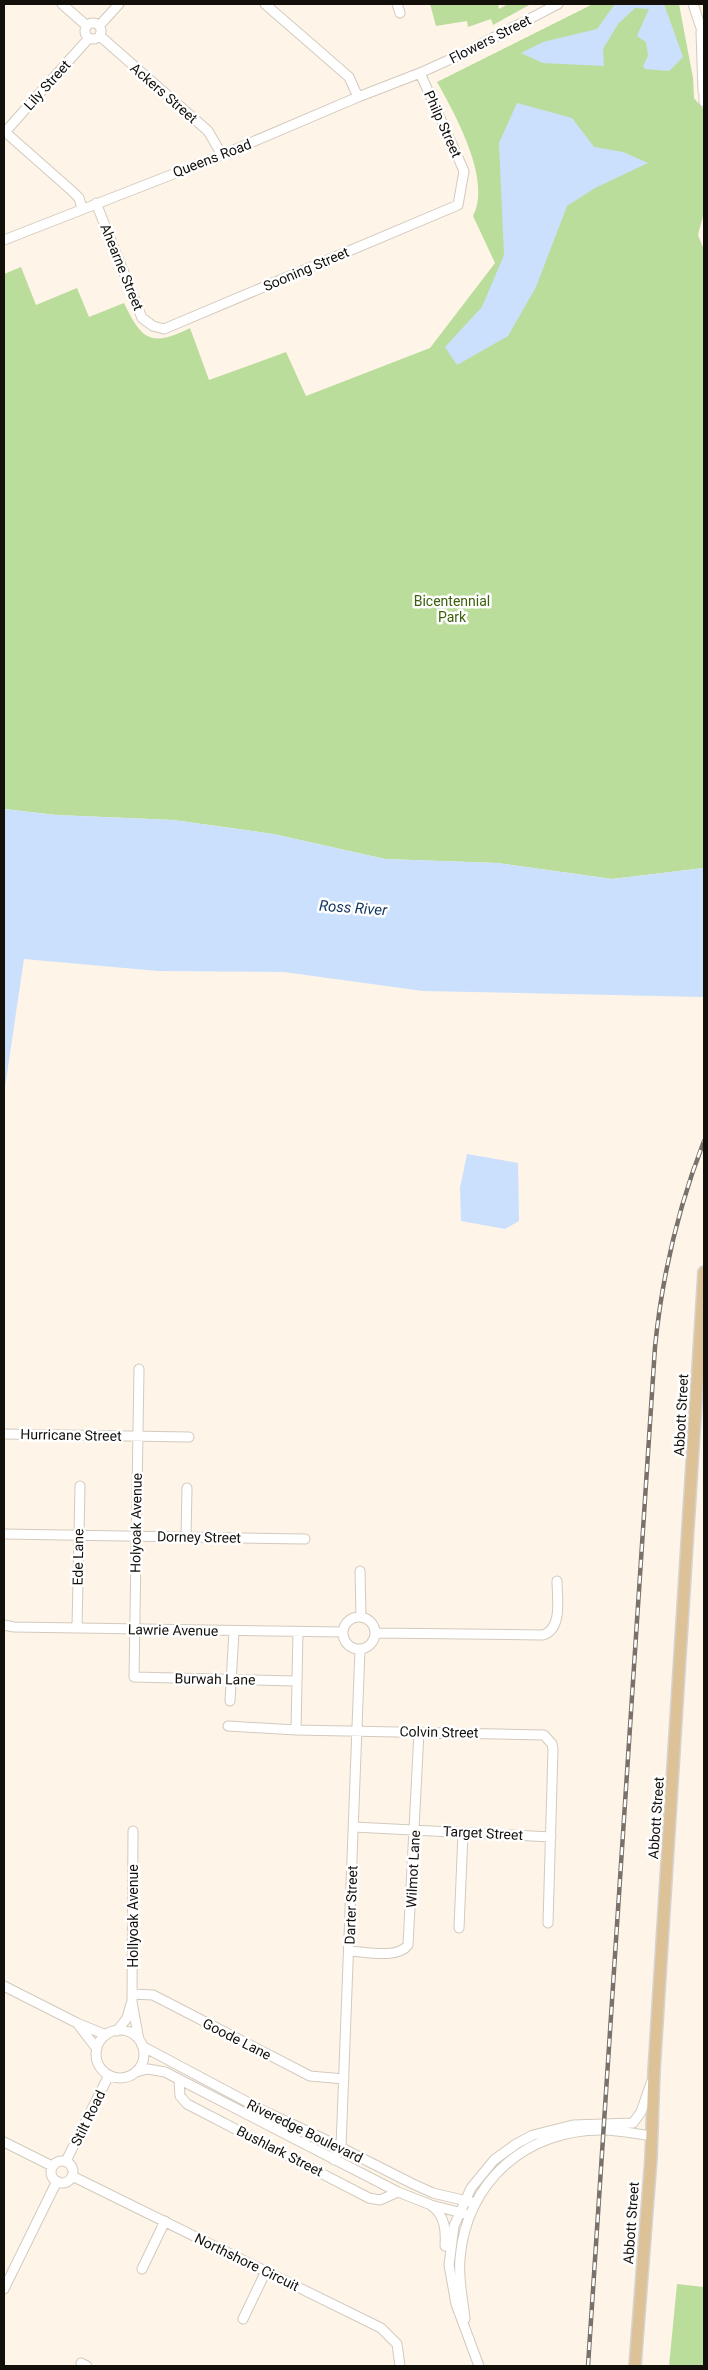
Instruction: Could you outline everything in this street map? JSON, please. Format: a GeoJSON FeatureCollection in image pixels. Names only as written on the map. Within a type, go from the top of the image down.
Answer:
{"type":"FeatureCollection","features":[{"type":"Feature","properties":{"kind":"main road","name":"Abbott Street"},"geometry":{"type":"LineString","coordinates":[[635,2366],[652,2136],[654,2071],[704,1272]]}},
{"type":"Feature","properties":{"kind":"street"},"geometry":{"type":"LineString","coordinates":[[62,4],[88,26]]}},
{"type":"Feature","properties":{"kind":"street"},"geometry":{"type":"LineString","coordinates":[[100,26],[119,4]]}},
{"type":"Feature","properties":{"kind":"street"},"geometry":{"type":"LineString","coordinates":[[265,4],[349,77],[358,97]]}},
{"type":"Feature","properties":{"kind":"street","name":"Flowers Street"},"geometry":{"type":"LineString","coordinates":[[420,73],[464,53],[558,4]]}},
{"type":"Feature","properties":{"kind":"street"},"geometry":{"type":"LineString","coordinates":[[693,4],[703,35],[704,102]]}},
{"type":"Feature","properties":{"kind":"street"},"geometry":{"type":"LineString","coordinates":[[92,24],[100,26],[102,31],[100,36],[93,40],[89,38],[85,31],[88,26],[92,24]]}},
{"type":"Feature","properties":{"kind":"street","name":"Ackers Street"},"geometry":{"type":"LineString","coordinates":[[100,36],[208,131],[222,155]]}},
{"type":"Feature","properties":{"kind":"street","name":"Lily Street"},"geometry":{"type":"LineString","coordinates":[[4,132],[89,38]]}},
{"type":"Feature","properties":{"kind":"street","name":"Queens Road"},"geometry":{"type":"LineString","coordinates":[[4,240],[222,155],[358,97],[420,73]]}},
{"type":"Feature","properties":{"kind":"street","name":"Philp Street"},"geometry":{"type":"LineString","coordinates":[[420,73],[464,171],[458,205]]}},
{"type":"Feature","properties":{"kind":"street"},"geometry":{"type":"LineString","coordinates":[[4,132],[72,191],[79,198],[82,208]]}},
{"type":"Feature","properties":{"kind":"street","name":"Ahearne Street"},"geometry":{"type":"LineString","coordinates":[[96,203],[142,318],[153,326]]}},
{"type":"Feature","properties":{"kind":"street","name":"Sooning Street"},"geometry":{"type":"LineString","coordinates":[[153,326],[164,329],[458,205]]}},
{"type":"Feature","properties":{"kind":"street","name":"Holyoak Avenue"},"geometry":{"type":"LineString","coordinates":[[134,1677],[139,1369]]}},
{"type":"Feature","properties":{"kind":"street","name":"Hurricane Street"},"geometry":{"type":"LineString","coordinates":[[4,1434],[189,1437]]}},
{"type":"Feature","properties":{"kind":"street","name":"Ede Lane"},"geometry":{"type":"LineString","coordinates":[[76,1627],[80,1486]]}},
{"type":"Feature","properties":{"kind":"street"},"geometry":{"type":"LineString","coordinates":[[186,1537],[187,1488]]}},
{"type":"Feature","properties":{"kind":"street","name":"Dorney Street"},"geometry":{"type":"LineString","coordinates":[[4,1534],[305,1539]]}},
{"type":"Feature","properties":{"kind":"street"},"geometry":{"type":"LineString","coordinates":[[360,1571],[361,1617]]}},
{"type":"Feature","properties":{"kind":"street"},"geometry":{"type":"LineString","coordinates":[[375,1633],[543,1635],[552,1630],[556,1622],[556,1581]]}},
{"type":"Feature","properties":{"kind":"street"},"geometry":{"type":"LineString","coordinates":[[361,1617],[370,1622],[375,1633],[370,1645],[360,1649],[350,1646],[343,1632],[351,1619],[361,1617]]}},
{"type":"Feature","properties":{"kind":"street","name":"Lawrie Avenue"},"geometry":{"type":"LineString","coordinates":[[4,1625],[343,1632]]}},
{"type":"Feature","properties":{"kind":"street"},"geometry":{"type":"LineString","coordinates":[[230,1701],[234,1631]]}},
{"type":"Feature","properties":{"kind":"street"},"geometry":{"type":"LineString","coordinates":[[296,1730],[298,1632]]}},
{"type":"Feature","properties":{"kind":"street","name":"Darter Street"},"geometry":{"type":"LineString","coordinates":[[334,2160],[341,2147],[344,2018],[350,1951],[360,1649]]}},
{"type":"Feature","properties":{"kind":"street","name":"Burwah Lane"},"geometry":{"type":"LineString","coordinates":[[134,1677],[297,1681]]}},
{"type":"Feature","properties":{"kind":"street","name":"Colvin Street"},"geometry":{"type":"LineString","coordinates":[[228,1726],[296,1730],[537,1734],[548,1739],[553,1749],[552,1837],[548,1923]]}},
{"type":"Feature","properties":{"kind":"street","name":"Wilmot Lane"},"geometry":{"type":"LineString","coordinates":[[350,1951],[396,1953],[404,1950],[408,1945],[419,1732]]}},
{"type":"Feature","properties":{"kind":"street","name":"Target Street"},"geometry":{"type":"LineString","coordinates":[[354,1827],[552,1837]]}},
{"type":"Feature","properties":{"kind":"street","name":"Hollyoak Avenue"},"geometry":{"type":"LineString","coordinates":[[132,1998],[133,1831]]}},
{"type":"Feature","properties":{"kind":"street"},"geometry":{"type":"LineString","coordinates":[[459,1928],[463,1833]]}},
{"type":"Feature","properties":{"kind":"street"},"geometry":{"type":"LineString","coordinates":[[4,1986],[76,2023],[106,2035]]}},
{"type":"Feature","properties":{"kind":"street","name":"Goode Lane"},"geometry":{"type":"LineString","coordinates":[[132,1998],[153,1995],[310,2076],[344,2079]]}},
{"type":"Feature","properties":{"kind":"street"},"geometry":{"type":"LineString","coordinates":[[117,2031],[126,2018],[132,1998]]}},
{"type":"Feature","properties":{"kind":"street"},"geometry":{"type":"LineString","coordinates":[[132,1998],[140,2043],[143,2060],[136,2072],[122,2078],[109,2076],[97,2062],[97,2049],[106,2035],[117,2031],[125,2032],[140,2043]]}},
{"type":"Feature","properties":{"kind":"street"},"geometry":{"type":"LineString","coordinates":[[76,2023],[97,2049]]}},
{"type":"Feature","properties":{"kind":"street","name":"Riveredge Boulevard"},"geometry":{"type":"LineString","coordinates":[[140,2043],[266,2112],[424,2189],[475,2203]]}},
{"type":"Feature","properties":{"kind":"street","name":"Riveredge Boulevard"},"geometry":{"type":"LineString","coordinates":[[136,2072],[156,2070],[180,2080],[398,2192],[431,2205],[470,2214]]}},
{"type":"Feature","properties":{"kind":"street"},"geometry":{"type":"LineString","coordinates":[[452,2287],[450,2249],[460,2211],[464,2201],[488,2166],[508,2149],[526,2139],[550,2130],[574,2125],[633,2124],[641,2112],[654,2071]]}},
{"type":"Feature","properties":{"kind":"street","name":"Stilt Road"},"geometry":{"type":"LineString","coordinates":[[66,2161],[109,2076]]}},
{"type":"Feature","properties":{"kind":"street","name":"Bushlark Street"},"geometry":{"type":"LineString","coordinates":[[180,2080],[180,2096],[185,2102],[370,2198],[380,2200],[398,2192]]}},
{"type":"Feature","properties":{"kind":"street"},"geometry":{"type":"LineString","coordinates":[[466,2327],[460,2264],[463,2238],[475,2203],[489,2180],[504,2164],[522,2151],[546,2139],[564,2134],[604,2130],[652,2136]]}},
{"type":"Feature","properties":{"kind":"street"},"geometry":{"type":"LineString","coordinates":[[4,2142],[52,2166]]}},
{"type":"Feature","properties":{"kind":"street"},"geometry":{"type":"LineString","coordinates":[[60,2161],[66,2161],[72,2169],[72,2176],[64,2182],[57,2181],[51,2174],[52,2166],[60,2161]]}},
{"type":"Feature","properties":{"kind":"street","name":"Northshore Circuit"},"geometry":{"type":"LineString","coordinates":[[72,2176],[381,2328],[397,2344],[400,2366]]}},
{"type":"Feature","properties":{"kind":"street"},"geometry":{"type":"LineString","coordinates":[[4,2289],[57,2181]]}},
{"type":"Feature","properties":{"kind":"street"},"geometry":{"type":"LineString","coordinates":[[431,2205],[441,2215],[444,2223],[446,2234],[444,2268],[478,2366]]}},
{"type":"Feature","properties":{"kind":"street"},"geometry":{"type":"LineString","coordinates":[[142,2270],[165,2221]]}},
{"type":"Feature","properties":{"kind":"street"},"geometry":{"type":"LineString","coordinates":[[243,2318],[266,2271]]}},
{"type":"Feature","properties":{"kind":"green space"},"geometry":{"type":"Polygon","coordinates":[[[430,4],[498,4],[499,9],[508,4],[531,4],[493,25],[491,19],[468,27],[467,21],[436,26],[430,4]]]}},
{"type":"Feature","properties":{"kind":"green space","name":"Bicentennial Park"},"geometry":{"type":"Polygon","coordinates":[[[593,4],[679,4],[693,78],[694,98],[704,110],[704,212],[698,235],[704,250],[704,868],[612,879],[497,863],[385,859],[273,834],[173,820],[56,815],[4,809],[4,274],[21,267],[36,305],[77,288],[89,317],[124,303],[137,326],[150,337],[166,337],[190,328],[209,380],[286,352],[306,396],[430,348],[495,263],[473,216],[478,201],[475,166],[453,111],[437,82],[593,4]]]}},
{"type":"Feature","properties":{"kind":"green space"},"geometry":{"type":"Polygon","coordinates":[[[677,2284],[704,2287],[704,2366],[669,2366],[677,2284]]]}},
{"type":"Feature","properties":{"kind":"water"},"geometry":{"type":"Polygon","coordinates":[[[615,4],[664,4],[683,57],[669,71],[645,69],[643,66],[648,56],[646,42],[637,36],[649,9],[635,8],[618,24],[603,49],[604,66],[543,63],[521,53],[543,42],[597,29],[615,4]]]}},
{"type":"Feature","properties":{"kind":"water"},"geometry":{"type":"Polygon","coordinates":[[[517,103],[572,118],[594,147],[623,152],[648,163],[595,188],[567,206],[536,287],[508,336],[457,365],[445,347],[482,307],[504,255],[499,143],[517,103]]]}},
{"type":"Feature","properties":{"kind":"water","name":"Ross River"},"geometry":{"type":"Polygon","coordinates":[[[4,809],[56,815],[173,820],[273,834],[385,859],[497,863],[612,879],[704,868],[704,997],[423,991],[284,972],[158,971],[24,959],[4,1094],[4,809]]]}},
{"type":"Feature","properties":{"kind":"water"},"geometry":{"type":"Polygon","coordinates":[[[467,1154],[518,1163],[519,1221],[505,1229],[461,1221],[460,1188],[467,1154]]]}},
{"type":"Feature","properties":{"kind":"railway"},"geometry":{"type":"LineString","coordinates":[[588,2366],[655,1347],[662,1294],[672,1242],[686,1191],[704,1141]]}}]}
